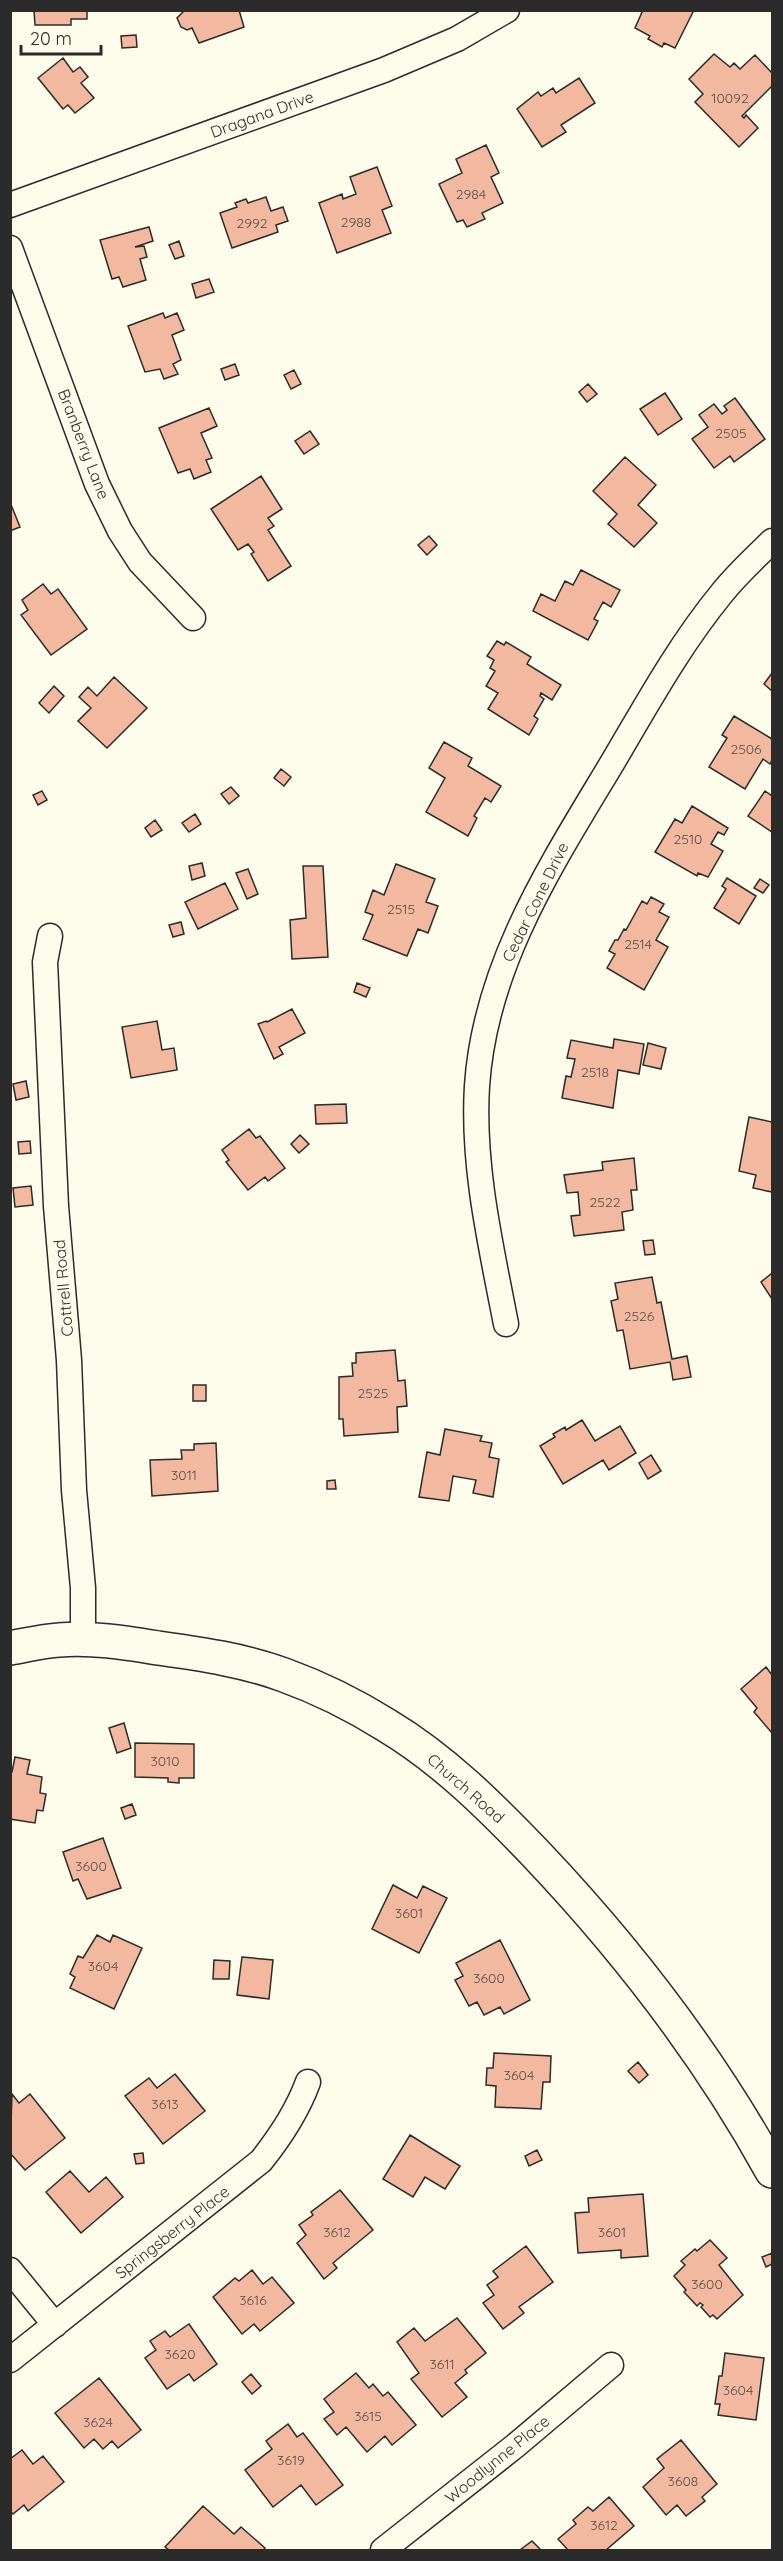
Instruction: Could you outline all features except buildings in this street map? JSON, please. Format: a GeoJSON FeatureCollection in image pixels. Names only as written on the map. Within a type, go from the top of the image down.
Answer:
{"type":"FeatureCollection","features":[{"type":"Feature","properties":{"kind":"main road","name":"Church Road"},"geometry":{"type":"LineString","coordinates":[[10,1648],[61,1640],[83,1641],[135,1644],[220,1658],[282,1674],[333,1695],[388,1726],[448,1769],[504,1820],[581,1901],[645,1979],[707,2064],[745,2121],[772,2171]]}},
{"type":"Feature","properties":{"kind":"street","name":"Dragana Drive"},"geometry":{"type":"LineString","coordinates":[[10,205],[384,70],[457,39],[507,10]]}},
{"type":"Feature","properties":{"kind":"street","name":"Branberry Lane"},"geometry":{"type":"LineString","coordinates":[[10,248],[97,484],[111,513],[140,562],[193,618]]}},
{"type":"Feature","properties":{"kind":"street","name":"Cedar Cone Drive"},"geometry":{"type":"LineString","coordinates":[[506,1324],[485,1217],[478,1167],[477,1087],[481,1052],[496,986],[506,958],[537,890],[632,729],[704,616],[738,574],[772,541]]}},
{"type":"Feature","properties":{"kind":"street","name":"Cottrell Road"},"geometry":{"type":"LineString","coordinates":[[50,936],[45,962],[56,1206],[69,1360],[74,1490],[83,1588],[83,1641]]}},
{"type":"Feature","properties":{"kind":"street","name":"Springsberry Place"},"geometry":{"type":"LineString","coordinates":[[10,2360],[261,2161],[282,2135],[300,2104],[308,2082]]}},
{"type":"Feature","properties":{"kind":"street"},"geometry":{"type":"LineString","coordinates":[[10,2270],[54,2325]]}},
{"type":"Feature","properties":{"kind":"street","name":"Woodlynne Place"},"geometry":{"type":"LineString","coordinates":[[383,2550],[515,2446],[610,2365]]}}]}
